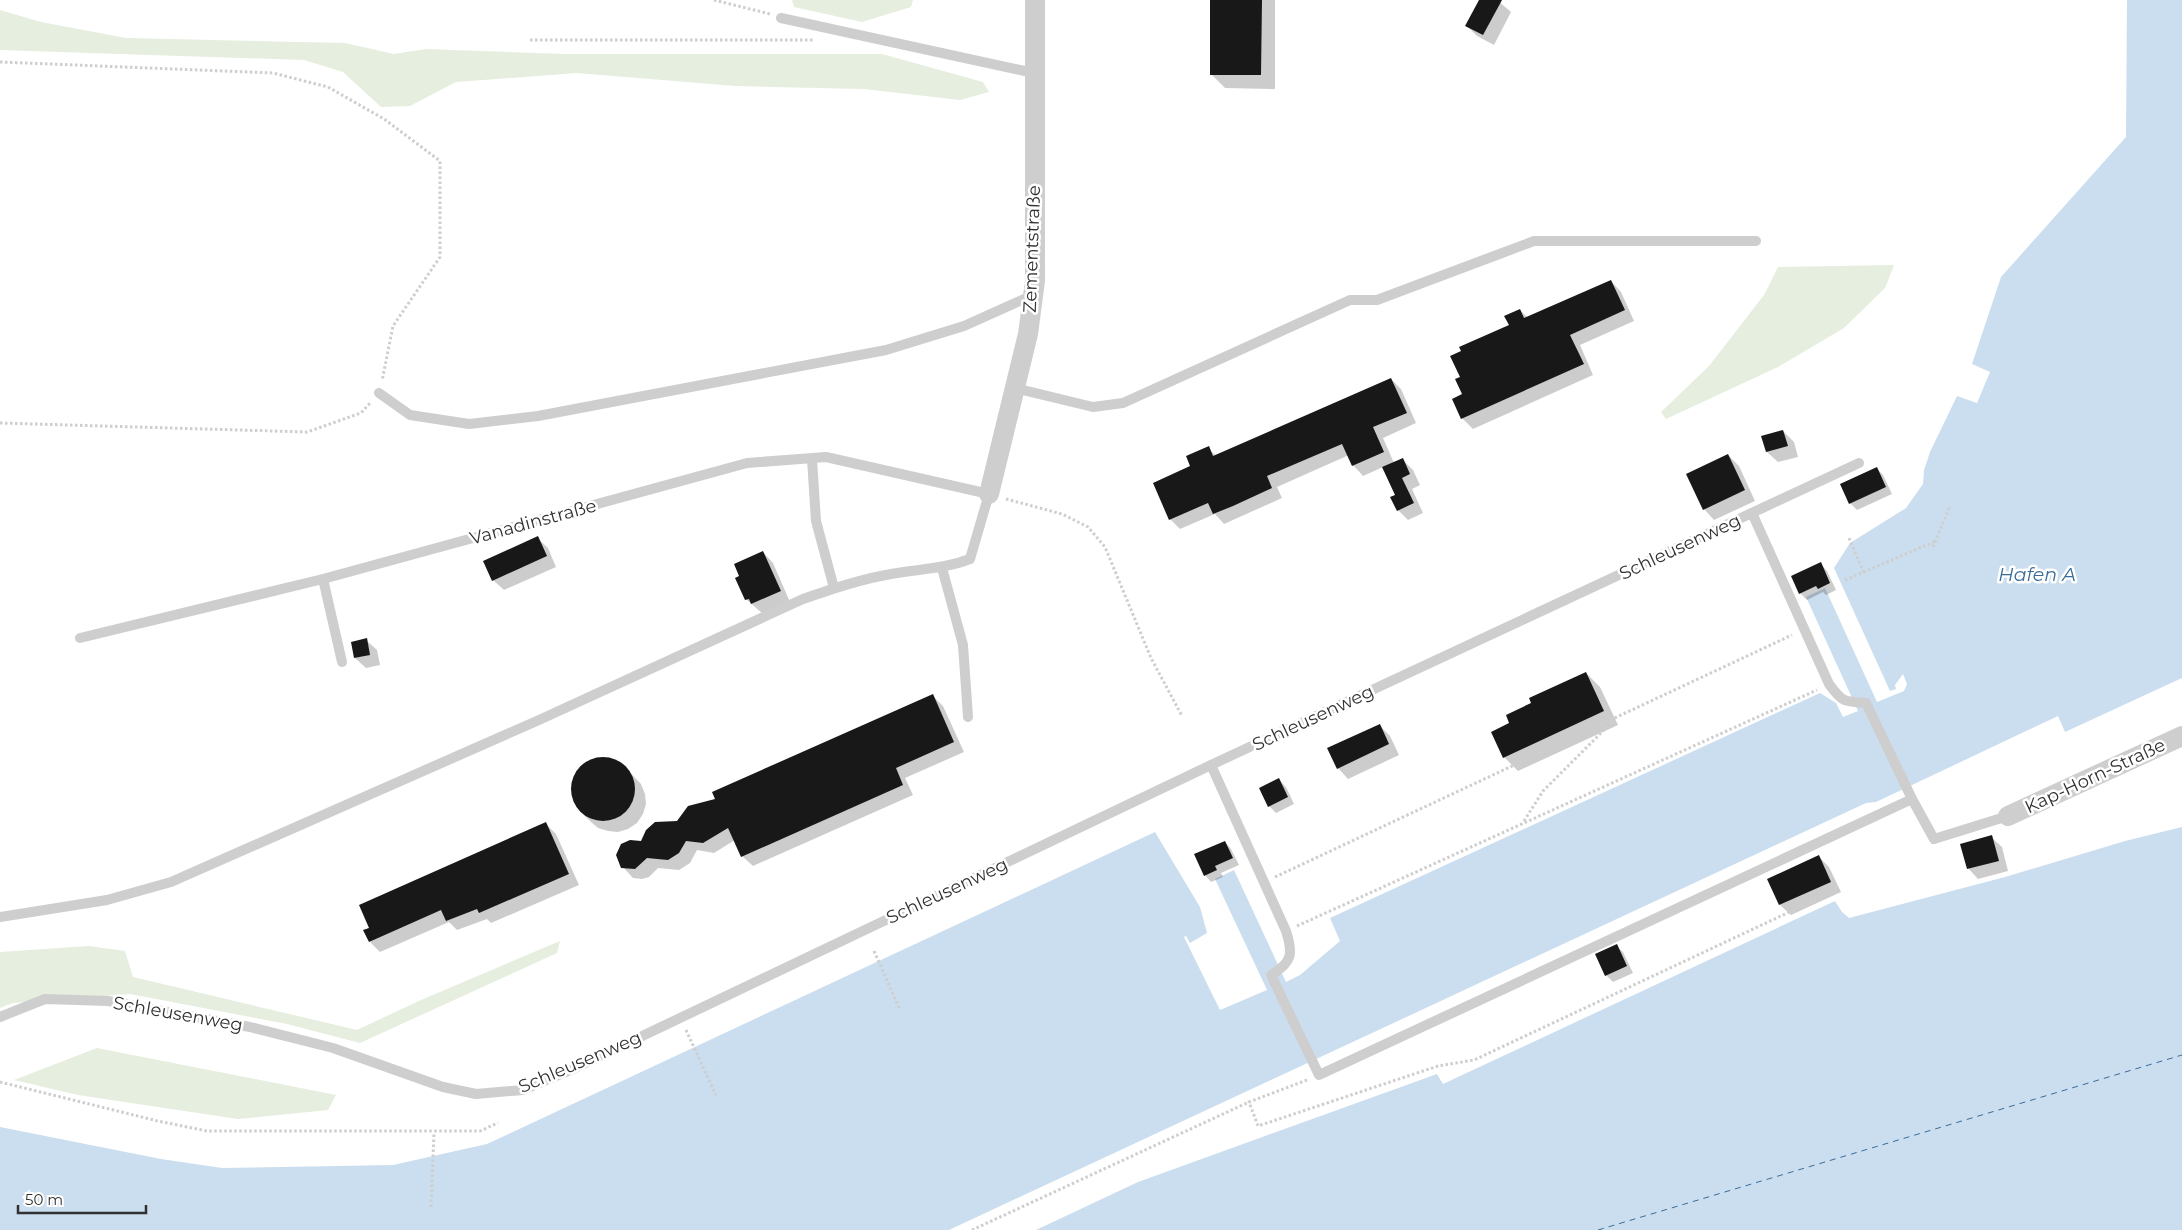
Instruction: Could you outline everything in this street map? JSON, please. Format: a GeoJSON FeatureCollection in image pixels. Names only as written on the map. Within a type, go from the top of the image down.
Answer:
{"type":"FeatureCollection","features":[{"type":"Feature","properties":{"kind":"street","name":"Zementstraße"},"geometry":{"type":"LineString","coordinates":[[990,494],[1028,334],[1033,295],[1035,0]]}},
{"type":"Feature","properties":{"kind":"street","name":"Kap-Horn-Straße"},"geometry":{"type":"LineString","coordinates":[[2008,816],[2182,736]]}},
{"type":"Feature","properties":{"kind":"lane"},"geometry":{"type":"LineString","coordinates":[[781,18],[1034,73]]}},
{"type":"Feature","properties":{"kind":"lane"},"geometry":{"type":"LineString","coordinates":[[1015,388],[1093,407],[1123,403],[1350,300],[1377,300],[1534,241],[1756,241]]}},
{"type":"Feature","properties":{"kind":"lane"},"geometry":{"type":"LineString","coordinates":[[379,393],[410,415],[469,424],[538,416],[886,350],[964,326],[1033,295]]}},
{"type":"Feature","properties":{"kind":"lane","name":"Vanadinstraße"},"geometry":{"type":"LineString","coordinates":[[80,638],[323,579],[747,463],[826,458],[990,494]]}},
{"type":"Feature","properties":{"kind":"lane"},"geometry":{"type":"LineString","coordinates":[[812,459],[816,521],[834,588]]}},
{"type":"Feature","properties":{"kind":"lane","name":"Schleusenweg"},"geometry":{"type":"LineString","coordinates":[[0,1017],[45,999],[108,1001],[250,1027],[324,1046],[443,1087],[476,1094],[523,1090],[573,1069],[1211,765],[1859,463]]}},
{"type":"Feature","properties":{"kind":"lane"},"geometry":{"type":"LineString","coordinates":[[0,918],[107,900],[171,882],[539,720],[803,600],[834,588],[890,574],[942,568],[970,560],[990,494]]}},
{"type":"Feature","properties":{"kind":"lane"},"geometry":{"type":"LineString","coordinates":[[1752,513],[1829,684],[1840,698],[1853,702],[1866,702],[1912,799],[1934,838],[2008,816]]}},
{"type":"Feature","properties":{"kind":"lane"},"geometry":{"type":"LineString","coordinates":[[942,568],[963,645],[968,717]]}},
{"type":"Feature","properties":{"kind":"lane"},"geometry":{"type":"LineString","coordinates":[[323,579],[342,662]]}},
{"type":"Feature","properties":{"kind":"lane"},"geometry":{"type":"LineString","coordinates":[[1211,765],[1286,931],[1292,949],[1288,962],[1281,970],[1271,975],[1319,1075],[1912,799]]}},
{"type":"Feature","properties":{"kind":"path"},"geometry":{"type":"LineString","coordinates":[[714,0],[741,5],[781,18]]}},
{"type":"Feature","properties":{"kind":"path"},"geometry":{"type":"LineString","coordinates":[[530,40],[821,40]]}},
{"type":"Feature","properties":{"kind":"path"},"geometry":{"type":"LineString","coordinates":[[0,62],[273,73],[328,87],[384,119],[440,161],[440,257],[393,326],[379,393],[361,413],[307,432],[0,423]]}},
{"type":"Feature","properties":{"kind":"path"},"geometry":{"type":"LineString","coordinates":[[990,494],[1062,514],[1088,527],[1105,547],[1151,658],[1182,716]]}},
{"type":"Feature","properties":{"kind":"path"},"geometry":{"type":"LineString","coordinates":[[1933,547],[1950,506]]}},
{"type":"Feature","properties":{"kind":"path"},"geometry":{"type":"LineString","coordinates":[[1849,538],[1864,573]]}},
{"type":"Feature","properties":{"kind":"path"},"geometry":{"type":"LineString","coordinates":[[1845,580],[1936,542]]}},
{"type":"Feature","properties":{"kind":"path"},"geometry":{"type":"LineString","coordinates":[[1264,882],[1804,629]]}},
{"type":"Feature","properties":{"kind":"path"},"geometry":{"type":"LineString","coordinates":[[1286,931],[1829,684]]}},
{"type":"Feature","properties":{"kind":"path"},"geometry":{"type":"LineString","coordinates":[[1523,822],[1543,791],[1614,719]]}},
{"type":"Feature","properties":{"kind":"path"},"geometry":{"type":"LineString","coordinates":[[1249,1102],[1258,1126],[1438,1066],[1474,1060],[1832,892]]}},
{"type":"Feature","properties":{"kind":"path"},"geometry":{"type":"LineString","coordinates":[[874,951],[900,1010]]}},
{"type":"Feature","properties":{"kind":"path"},"geometry":{"type":"LineString","coordinates":[[686,1030],[716,1095]]}},
{"type":"Feature","properties":{"kind":"path"},"geometry":{"type":"LineString","coordinates":[[972,1230],[1249,1102],[1319,1075]]}},
{"type":"Feature","properties":{"kind":"path"},"geometry":{"type":"LineString","coordinates":[[0,1082],[158,1121],[207,1131],[480,1131],[498,1123]]}},
{"type":"Feature","properties":{"kind":"path"},"geometry":{"type":"LineString","coordinates":[[431,1207],[434,1133]]}},
{"type":"Feature","properties":{"kind":"green space"},"geometry":{"type":"Polygon","coordinates":[[[792,0],[913,0],[911,7],[862,22],[794,7],[792,0]]]}},
{"type":"Feature","properties":{"kind":"green space"},"geometry":{"type":"Polygon","coordinates":[[[0,10],[41,22],[126,38],[345,43],[394,54],[426,49],[563,54],[882,54],[983,82],[989,92],[960,100],[864,89],[735,86],[577,73],[456,82],[410,106],[381,107],[343,72],[304,60],[0,50],[0,10]]]}},
{"type":"Feature","properties":{"kind":"green space"},"geometry":{"type":"Polygon","coordinates":[[[1894,265],[1885,288],[1844,328],[1778,367],[1666,419],[1661,412],[1709,366],[1764,295],[1778,267],[1894,265]]]}},
{"type":"Feature","properties":{"kind":"green space"},"geometry":{"type":"Polygon","coordinates":[[[560,941],[557,953],[360,1043],[287,1024],[130,994],[13,1003],[0,1008],[0,952],[89,946],[125,951],[133,977],[357,1030],[421,1000],[560,941]]]}},
{"type":"Feature","properties":{"kind":"green space"},"geometry":{"type":"Polygon","coordinates":[[[97,1048],[336,1095],[328,1110],[238,1119],[78,1095],[14,1080],[97,1048]]]}},
{"type":"Feature","properties":{"kind":"water","name":"Hafen A"},"geometry":{"type":"Polygon","coordinates":[[[2127,0],[2182,0],[2182,678],[2065,732],[2058,716],[1876,802],[1866,803],[949,1230],[0,1230],[0,1127],[161,1159],[222,1168],[393,1165],[487,1144],[1155,832],[1200,907],[1207,933],[1190,943],[1186,936],[1184,937],[1220,1010],[1267,990],[1215,879],[1234,870],[1286,982],[1300,975],[1340,941],[1330,918],[1820,693],[1836,703],[1843,717],[1858,711],[1806,597],[1825,588],[1877,702],[1904,691],[1907,684],[1903,674],[1895,685],[1896,689],[1890,691],[1834,568],[1850,543],[1906,508],[1923,484],[1924,470],[1930,452],[1957,396],[1977,403],[1990,372],[1972,364],[2001,277],[2126,137],[2127,0]]]}},
{"type":"Feature","properties":{"kind":"water"},"geometry":{"type":"Polygon","coordinates":[[[2182,827],[2182,1230],[1036,1230],[1138,1182],[1437,1074],[1443,1084],[1835,901],[1842,912],[1849,918],[2005,877],[2125,841],[2182,827]]]}},
{"type":"Feature","properties":{"kind":"building"},"geometry":{"type":"Polygon","coordinates":[[[1210,0],[1262,0],[1261,75],[1210,75],[1210,0]]]}},
{"type":"Feature","properties":{"kind":"building"},"geometry":{"type":"Polygon","coordinates":[[[1479,0],[1502,0],[1483,35],[1465,26],[1479,0]]]}},
{"type":"Feature","properties":{"kind":"building"},"geometry":{"type":"Polygon","coordinates":[[[1611,280],[1625,310],[1570,335],[1584,364],[1461,419],[1452,399],[1462,394],[1455,379],[1460,377],[1450,356],[1461,351],[1459,347],[1509,325],[1504,316],[1520,309],[1524,318],[1611,280]]]}},
{"type":"Feature","properties":{"kind":"building"},"geometry":{"type":"Polygon","coordinates":[[[1391,378],[1407,413],[1373,427],[1384,452],[1352,466],[1342,444],[1267,476],[1272,488],[1233,506],[1213,514],[1208,503],[1169,520],[1153,483],[1190,466],[1186,456],[1209,446],[1213,456],[1391,378]]]}},
{"type":"Feature","properties":{"kind":"building"},"geometry":{"type":"Polygon","coordinates":[[[1783,430],[1788,446],[1766,452],[1761,436],[1783,430]]]}},
{"type":"Feature","properties":{"kind":"building"},"geometry":{"type":"Polygon","coordinates":[[[1728,454],[1745,490],[1703,510],[1686,474],[1728,454]]]}},
{"type":"Feature","properties":{"kind":"building"},"geometry":{"type":"Polygon","coordinates":[[[1403,458],[1410,474],[1402,478],[1414,503],[1397,511],[1390,497],[1395,495],[1382,467],[1403,458]]]}},
{"type":"Feature","properties":{"kind":"building"},"geometry":{"type":"Polygon","coordinates":[[[1877,467],[1886,487],[1849,504],[1840,484],[1877,467]]]}},
{"type":"Feature","properties":{"kind":"building"},"geometry":{"type":"Polygon","coordinates":[[[538,536],[547,556],[492,581],[483,561],[538,536]]]}},
{"type":"Feature","properties":{"kind":"building"},"geometry":{"type":"Polygon","coordinates":[[[763,551],[781,591],[751,604],[749,599],[745,600],[735,578],[739,576],[734,564],[763,551]]]}},
{"type":"Feature","properties":{"kind":"building"},"geometry":{"type":"Polygon","coordinates":[[[1821,562],[1830,583],[1818,589],[1816,586],[1799,594],[1791,576],[1821,562]]]}},
{"type":"Feature","properties":{"kind":"building"},"geometry":{"type":"Polygon","coordinates":[[[367,638],[370,655],[354,658],[351,642],[367,638]]]}},
{"type":"Feature","properties":{"kind":"building"},"geometry":{"type":"Polygon","coordinates":[[[1586,672],[1604,711],[1503,758],[1491,732],[1509,723],[1506,715],[1531,703],[1529,698],[1586,672]]]}},
{"type":"Feature","properties":{"kind":"building"},"geometry":{"type":"Polygon","coordinates":[[[933,694],[954,742],[896,768],[903,785],[741,857],[728,828],[703,843],[686,841],[679,853],[668,860],[647,858],[635,869],[621,868],[616,855],[621,844],[630,840],[641,841],[646,830],[655,822],[677,821],[688,806],[715,799],[712,792],[933,694]]]}},
{"type":"Feature","properties":{"kind":"building"},"geometry":{"type":"Polygon","coordinates":[[[1380,724],[1389,744],[1337,769],[1327,748],[1380,724]]]}},
{"type":"Feature","properties":{"kind":"building"},"geometry":{"type":"Polygon","coordinates":[[[597,757],[609,757],[626,766],[633,777],[635,789],[633,801],[626,812],[609,821],[597,821],[585,816],[576,807],[571,795],[571,783],[576,771],[585,762],[597,757]]]}},
{"type":"Feature","properties":{"kind":"building"},"geometry":{"type":"Polygon","coordinates":[[[1279,778],[1288,797],[1268,807],[1259,788],[1279,778]]]}},
{"type":"Feature","properties":{"kind":"building"},"geometry":{"type":"Polygon","coordinates":[[[546,822],[569,874],[479,913],[477,909],[446,921],[441,910],[369,942],[363,930],[369,928],[359,905],[546,822]]]}},
{"type":"Feature","properties":{"kind":"building"},"geometry":{"type":"Polygon","coordinates":[[[1992,835],[1999,861],[1967,869],[1960,844],[1992,835]]]}},
{"type":"Feature","properties":{"kind":"building"},"geometry":{"type":"Polygon","coordinates":[[[1225,841],[1233,858],[1215,866],[1217,870],[1204,876],[1194,854],[1225,841]]]}},
{"type":"Feature","properties":{"kind":"building"},"geometry":{"type":"Polygon","coordinates":[[[1819,855],[1831,882],[1779,905],[1767,879],[1819,855]]]}},
{"type":"Feature","properties":{"kind":"building"},"geometry":{"type":"Polygon","coordinates":[[[1617,944],[1627,966],[1605,976],[1595,954],[1617,944]]]}},
{"type":"Feature","properties":{"kind":"ferry route"},"geometry":{"type":"LineString","coordinates":[[1598,1230],[2182,1055]]}}]}
